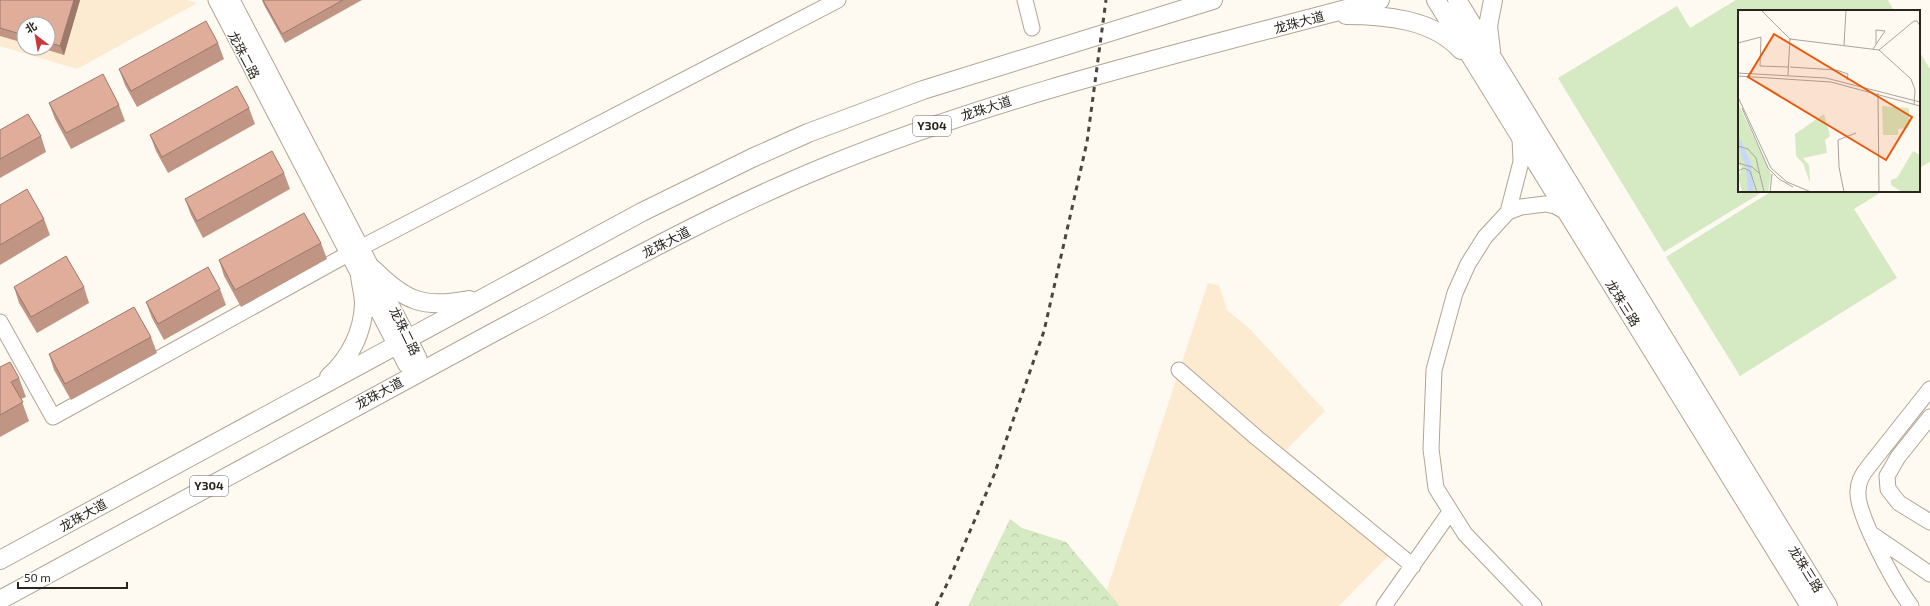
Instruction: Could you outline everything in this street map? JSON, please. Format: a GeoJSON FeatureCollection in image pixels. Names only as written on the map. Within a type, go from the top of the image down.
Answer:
{"type":"FeatureCollection","features":[{"type":"Feature","properties":{"kind":"main road","name":"龙珠大道"},"geometry":{"type":"LineString","coordinates":[[0,560],[483,298],[690,188],[808,133],[923,90],[1213,0]]}},
{"type":"Feature","properties":{"kind":"main road","name":"龙珠大道"},"geometry":{"type":"LineString","coordinates":[[0,600],[418,372],[713,217],[802,176],[879,145],[942,122],[1036,93],[1380,0]]}},
{"type":"Feature","properties":{"kind":"main road","name":"龙珠三路"},"geometry":{"type":"LineString","coordinates":[[1436,0],[1810,606]]}},
{"type":"Feature","properties":{"kind":"main road","name":"龙珠三路"},"geometry":{"type":"LineString","coordinates":[[1457,0],[1828,606]]}},
{"type":"Feature","properties":{"kind":"main road"},"geometry":{"type":"LineString","coordinates":[[1493,0],[1488,26],[1495,63]]}},
{"type":"Feature","properties":{"kind":"main road"},"geometry":{"type":"LineString","coordinates":[[1323,15],[1364,15],[1414,22],[1437,31],[1454,44],[1479,70]]}},
{"type":"Feature","properties":{"kind":"main road"},"geometry":{"type":"LineString","coordinates":[[315,389],[337,369],[353,347],[362,324],[366,273],[410,299],[433,305],[456,303],[483,298]]}},
{"type":"Feature","properties":{"kind":"street","name":"龙珠二路"},"geometry":{"type":"LineString","coordinates":[[216,0],[355,251]]}},
{"type":"Feature","properties":{"kind":"street","name":"龙珠二路"},"geometry":{"type":"LineString","coordinates":[[232,0],[355,251],[402,342],[419,358],[418,372]]}},
{"type":"Feature","properties":{"kind":"street"},"geometry":{"type":"LineString","coordinates":[[0,322],[5,344],[53,417],[355,251],[838,0]]}},
{"type":"Feature","properties":{"kind":"street"},"geometry":{"type":"LineString","coordinates":[[1025,0],[1032,28]]}},
{"type":"Feature","properties":{"kind":"street"},"geometry":{"type":"LineString","coordinates":[[1508,212],[1521,162],[1520,138]]}},
{"type":"Feature","properties":{"kind":"street"},"geometry":{"type":"LineString","coordinates":[[1534,606],[1465,534],[1436,488],[1431,449],[1434,370],[1455,293],[1468,264],[1485,237],[1508,212],[1520,207],[1545,204],[1555,206],[1566,212]]}},
{"type":"Feature","properties":{"kind":"street"},"geometry":{"type":"LineString","coordinates":[[1179,370],[1257,438],[1413,566]]}},
{"type":"Feature","properties":{"kind":"street"},"geometry":{"type":"LineString","coordinates":[[1911,606],[1896,583],[1872,535],[1862,513],[1858,499],[1858,492],[1861,478],[1869,466],[1930,389]]}},
{"type":"Feature","properties":{"kind":"street"},"geometry":{"type":"LineString","coordinates":[[1930,417],[1898,457],[1887,476],[1888,489],[1899,503],[1930,522]]}},
{"type":"Feature","properties":{"kind":"street"},"geometry":{"type":"LineString","coordinates":[[1384,606],[1450,512]]}},
{"type":"Feature","properties":{"kind":"street"},"geometry":{"type":"LineString","coordinates":[[1872,535],[1930,574]]}},
{"type":"Feature","properties":{"kind":"shaded area"},"geometry":{"type":"Polygon","coordinates":[[[0,0],[186,0],[197,3],[77,69],[33,56],[56,56],[56,16],[16,16],[16,51],[0,46],[0,0]]]}},
{"type":"Feature","properties":{"kind":"shaded area"},"geometry":{"type":"Polygon","coordinates":[[[1208,283],[1219,285],[1227,310],[1250,329],[1325,411],[1286,450],[1399,545],[1339,606],[1119,606],[1106,593],[1208,283]]]}},
{"type":"Feature","properties":{"kind":"green space"},"geometry":{"type":"Polygon","coordinates":[[[1736,0],[1888,0],[1893,10],[1738,10],[1738,192],[1762,192],[1664,252],[1558,78],[1677,6],[1690,28],[1736,0]]]}},
{"type":"Feature","properties":{"kind":"green space"},"geometry":{"type":"Polygon","coordinates":[[[1920,53],[1930,69],[1930,162],[1920,167],[1920,53]]]}},
{"type":"Feature","properties":{"kind":"green space"},"geometry":{"type":"Polygon","coordinates":[[[1770,192],[1881,192],[1854,209],[1897,278],[1740,376],[1666,257],[1770,192]]]}},
{"type":"Feature","properties":{"kind":"green space"},"geometry":{"type":"Polygon","coordinates":[[[1010,519],[1022,528],[1066,542],[1120,606],[968,606],[1010,519]]]}},
{"type":"Feature","properties":{"kind":"building"},"geometry":{"type":"Polygon","coordinates":[[[0,0],[74,0],[60,46],[56,45],[56,16],[16,16],[16,33],[0,28],[0,0]]]}},
{"type":"Feature","properties":{"kind":"building"},"geometry":{"type":"Polygon","coordinates":[[[263,0],[343,0],[282,34],[263,0]]]}},
{"type":"Feature","properties":{"kind":"building"},"geometry":{"type":"Polygon","coordinates":[[[206,21],[218,43],[131,91],[119,69],[206,21]]]}},
{"type":"Feature","properties":{"kind":"building"},"geometry":{"type":"Polygon","coordinates":[[[103,74],[119,105],[66,133],[49,103],[103,74]]]}},
{"type":"Feature","properties":{"kind":"building"},"geometry":{"type":"Polygon","coordinates":[[[237,86],[249,108],[162,157],[150,135],[237,86]]]}},
{"type":"Feature","properties":{"kind":"building"},"geometry":{"type":"Polygon","coordinates":[[[28,114],[41,136],[0,159],[0,130],[28,114]]]}},
{"type":"Feature","properties":{"kind":"building"},"geometry":{"type":"Polygon","coordinates":[[[272,151],[284,173],[197,221],[185,199],[272,151]]]}},
{"type":"Feature","properties":{"kind":"building"},"geometry":{"type":"Polygon","coordinates":[[[27,189],[44,219],[0,245],[0,205],[27,189]]]}},
{"type":"Feature","properties":{"kind":"building"},"geometry":{"type":"Polygon","coordinates":[[[304,213],[321,243],[235,290],[219,260],[304,213]]]}},
{"type":"Feature","properties":{"kind":"building"},"geometry":{"type":"Polygon","coordinates":[[[66,256],[84,287],[31,317],[14,287],[66,256]]]}},
{"type":"Feature","properties":{"kind":"building"},"geometry":{"type":"Polygon","coordinates":[[[208,267],[220,289],[158,324],[146,302],[208,267]]]}},
{"type":"Feature","properties":{"kind":"building"},"geometry":{"type":"Polygon","coordinates":[[[134,307],[151,337],[65,384],[49,354],[134,307]]]}},
{"type":"Feature","properties":{"kind":"building"},"geometry":{"type":"Polygon","coordinates":[[[10,362],[19,378],[11,382],[23,402],[0,415],[0,367],[10,362]]]}},
{"type":"Feature","properties":{"kind":"railway"},"geometry":{"type":"LineString","coordinates":[[936,606],[949,580],[994,475],[1044,331],[1087,142],[1106,0]]}}]}
